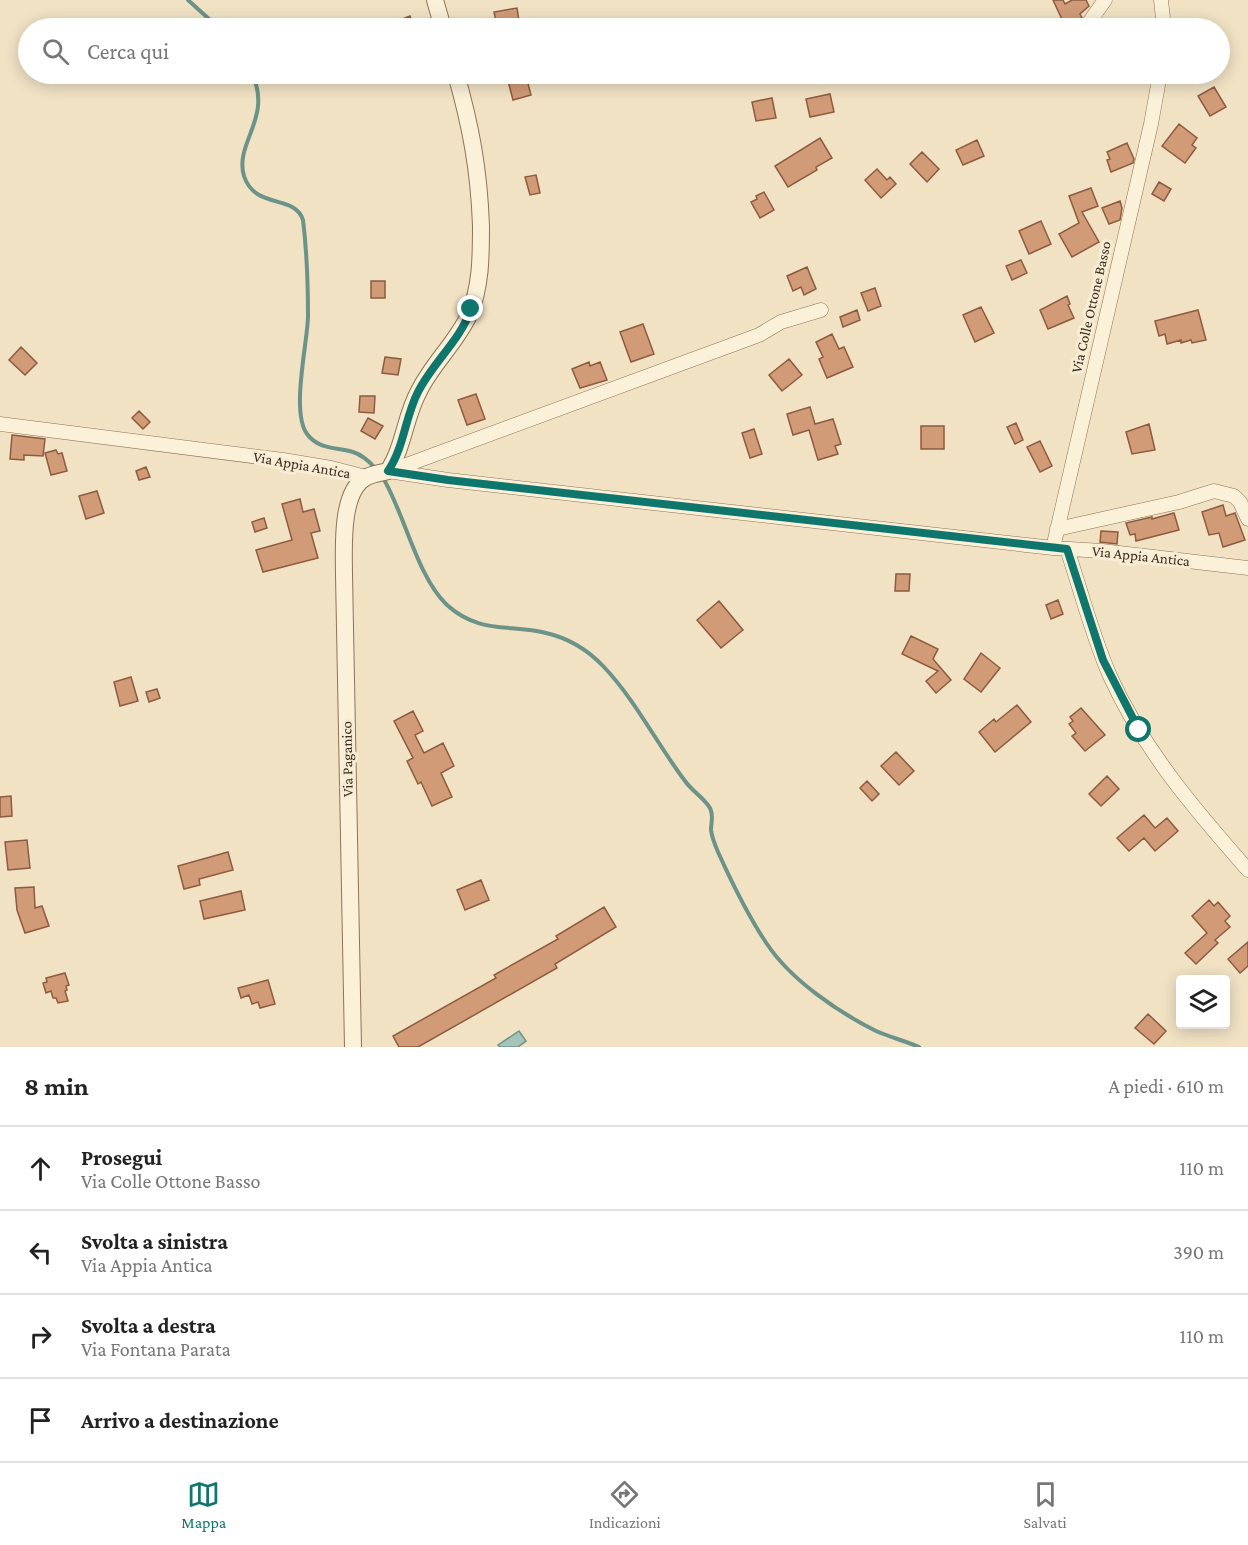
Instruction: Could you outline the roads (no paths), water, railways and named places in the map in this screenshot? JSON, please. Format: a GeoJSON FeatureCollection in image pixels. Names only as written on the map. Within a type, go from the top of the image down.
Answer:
{"type":"FeatureCollection","features":[{"type":"Feature","properties":{"kind":"street"},"geometry":{"type":"LineString","coordinates":[[435,0],[440,18]]}},
{"type":"Feature","properties":{"kind":"street"},"geometry":{"type":"LineString","coordinates":[[1092,18],[1105,0]]}},
{"type":"Feature","properties":{"kind":"street"},"geometry":{"type":"LineString","coordinates":[[1161,0],[1163,18]]}},
{"type":"Feature","properties":{"kind":"street"},"geometry":{"type":"LineString","coordinates":[[388,471],[396,456],[417,393],[464,325],[473,304],[478,283],[481,235],[478,171],[468,117],[459,84]]}},
{"type":"Feature","properties":{"kind":"street","name":"Via Colle Ottone Basso"},"geometry":{"type":"LineString","coordinates":[[1053,548],[1151,124],[1158,84]]}},
{"type":"Feature","properties":{"kind":"street"},"geometry":{"type":"LineString","coordinates":[[388,471],[759,335],[781,322],[821,310]]}},
{"type":"Feature","properties":{"kind":"street","name":"Via Appia Antica"},"geometry":{"type":"LineString","coordinates":[[0,424],[283,460],[366,477],[388,471],[430,478],[1053,548],[1247,567]]}},
{"type":"Feature","properties":{"kind":"street"},"geometry":{"type":"LineString","coordinates":[[427,457],[430,478]]}},
{"type":"Feature","properties":{"kind":"street","name":"Via Paganico"},"geometry":{"type":"LineString","coordinates":[[353,1047],[344,556],[348,504],[355,489],[366,477]]}},
{"type":"Feature","properties":{"kind":"street"},"geometry":{"type":"LineString","coordinates":[[1057,529],[1179,502],[1214,491],[1234,496],[1240,502],[1248,519]]}},
{"type":"Feature","properties":{"kind":"street"},"geometry":{"type":"LineString","coordinates":[[1067,549],[1103,660],[1131,717],[1171,778],[1248,870]]}},
{"type":"Feature","properties":{"kind":"water"},"geometry":{"type":"Polygon","coordinates":[[[519,1031],[526,1041],[518,1047],[498,1045],[519,1031]]]}},
{"type":"Feature","properties":{"kind":"waterway"},"geometry":{"type":"LineString","coordinates":[[188,0],[208,18]]}},
{"type":"Feature","properties":{"kind":"waterway"},"geometry":{"type":"LineString","coordinates":[[255,84],[258,104],[244,152],[242,164],[244,176],[249,187],[257,194],[292,207],[299,212],[303,220],[308,317],[300,395],[302,424],[307,434],[317,443],[356,453],[375,468]]}},
{"type":"Feature","properties":{"kind":"waterway"},"geometry":{"type":"LineString","coordinates":[[382,476],[427,578],[447,605],[459,614],[483,624],[532,630],[562,638],[591,655],[616,680],[685,781],[710,808],[713,839],[729,876],[767,944],[789,970],[816,994],[846,1014],[876,1031],[919,1047]]}}]}
